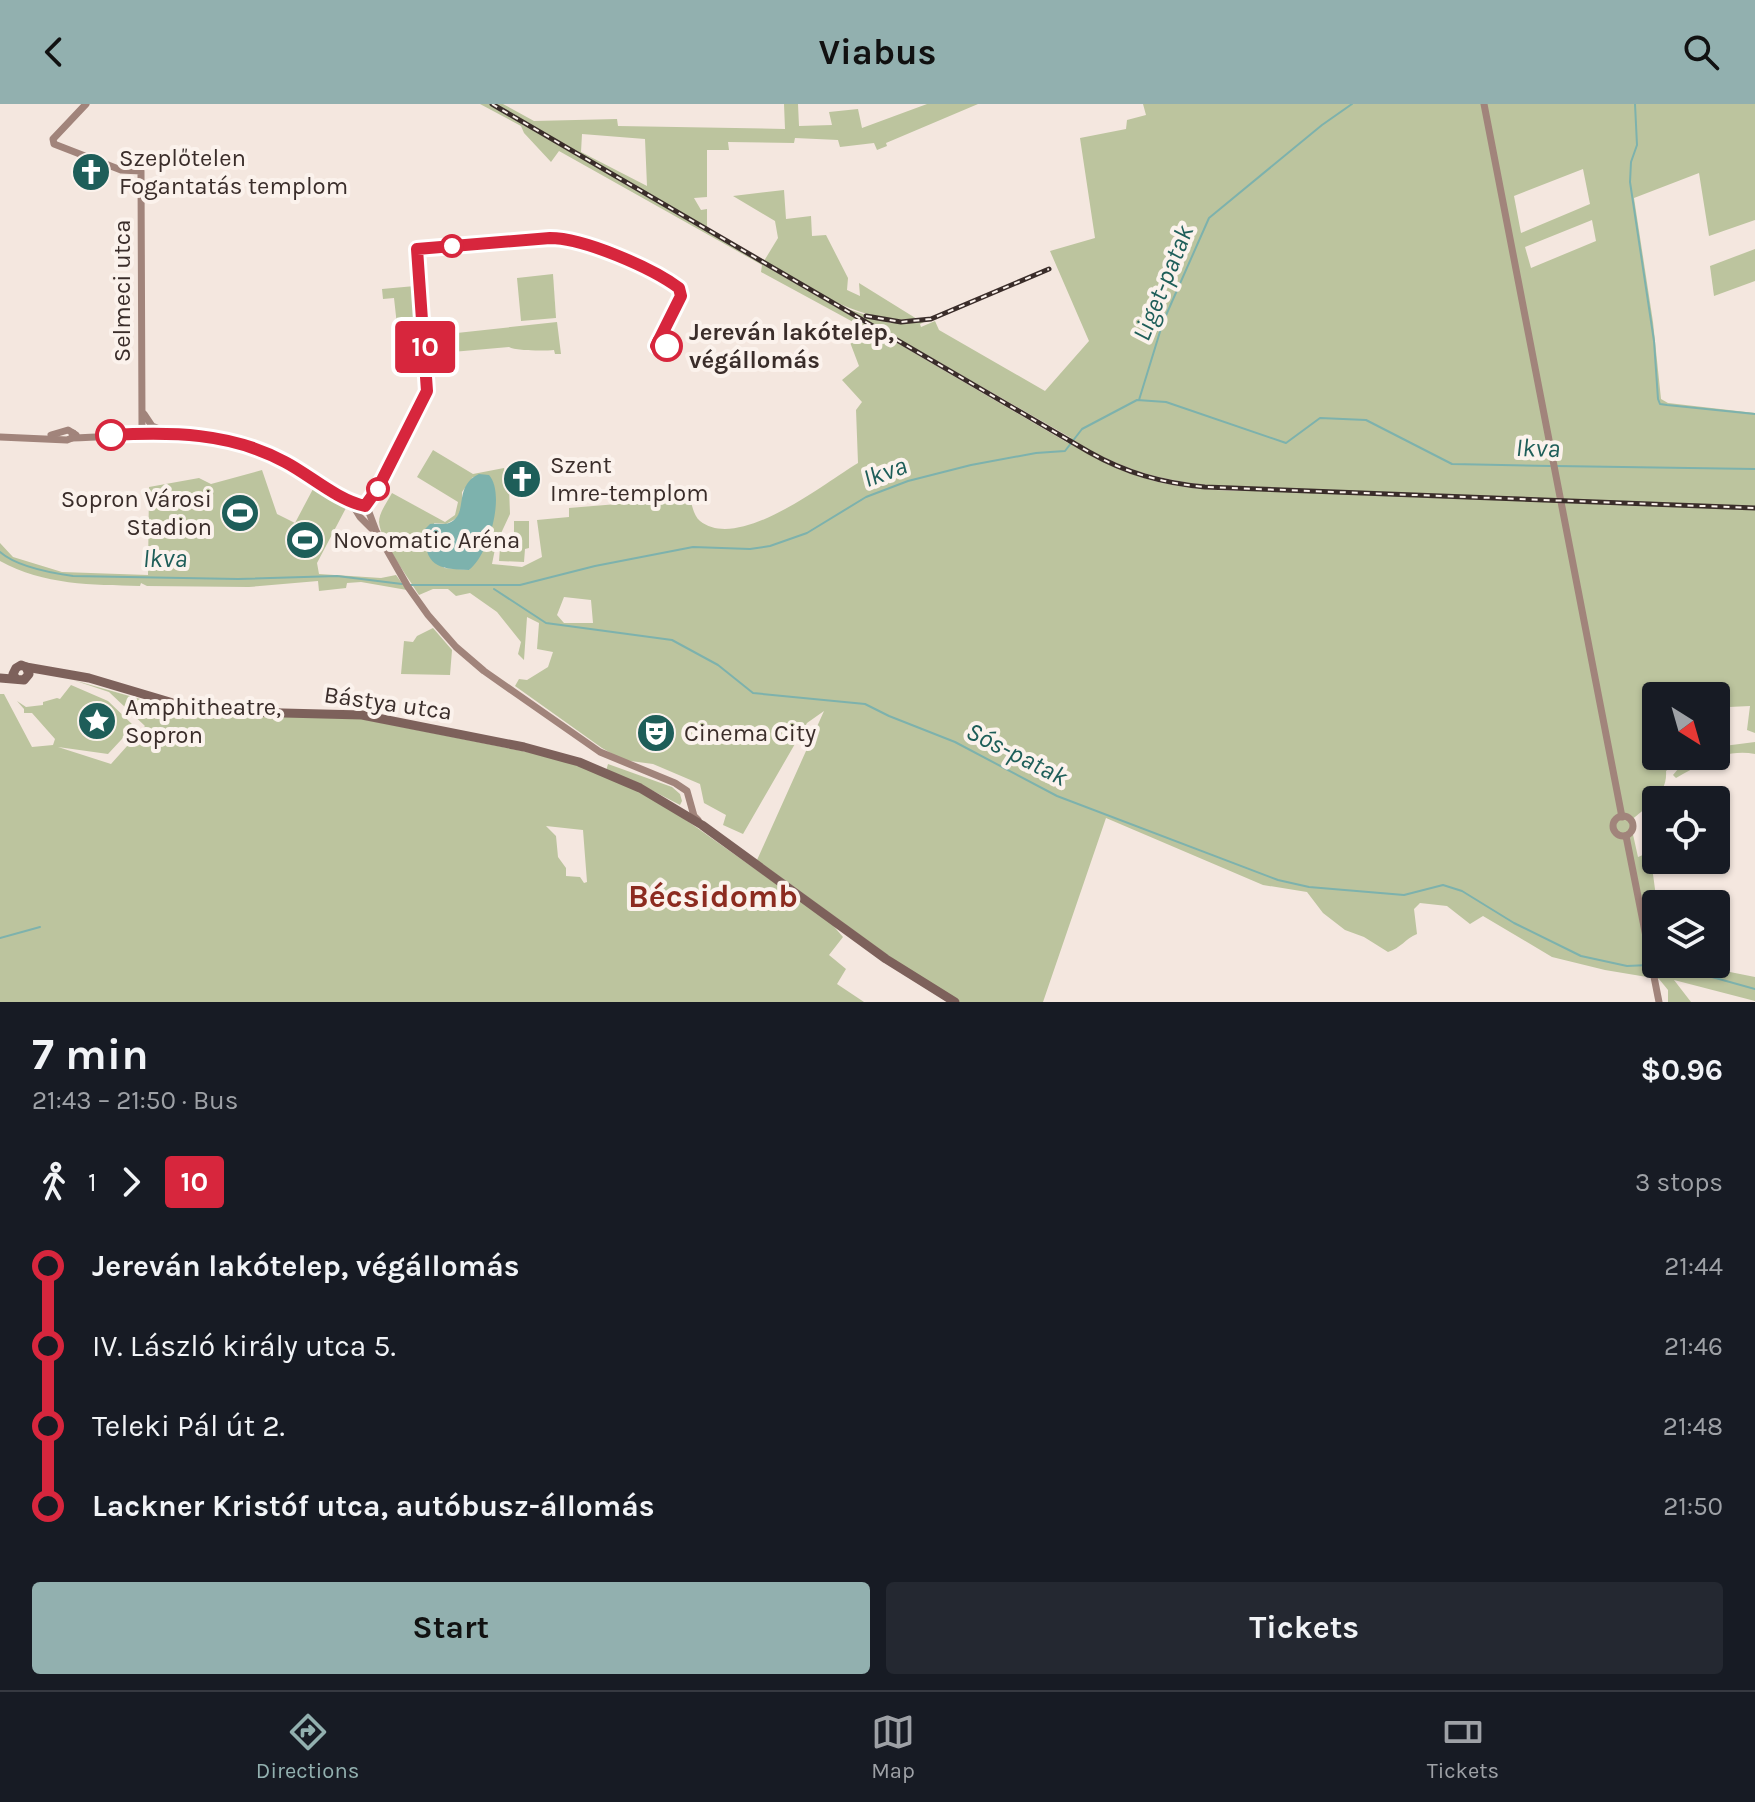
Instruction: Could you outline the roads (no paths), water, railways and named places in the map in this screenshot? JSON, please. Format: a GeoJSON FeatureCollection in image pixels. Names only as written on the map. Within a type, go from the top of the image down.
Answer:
{"type":"FeatureCollection","features":[{"type":"Feature","properties":{"kind":"main road","name":"Bástya utca"},"geometry":{"type":"LineString","coordinates":[[0,678],[15,674],[20,665],[27,672],[89,678],[200,711],[362,715],[524,747],[609,774],[671,806],[687,807],[702,825],[886,959],[955,1002]]}},
{"type":"Feature","properties":{"kind":"street","name":"Selmeci utca"},"geometry":{"type":"LineString","coordinates":[[86,104],[70,121],[62,141],[79,153],[121,170],[141,171],[143,410],[147,428]]}},
{"type":"Feature","properties":{"kind":"street"},"geometry":{"type":"LineString","coordinates":[[1484,104],[1622,817]]}},
{"type":"Feature","properties":{"kind":"street"},"geometry":{"type":"LineString","coordinates":[[0,437],[122,435],[147,428],[218,438],[250,446],[282,460],[363,512],[408,587],[445,636],[484,671],[606,756],[683,789],[688,793],[687,807]]}},
{"type":"Feature","properties":{"kind":"street"},"geometry":{"type":"LineString","coordinates":[[1622,817],[1630,819],[1633,824],[1633,830],[1626,836],[1619,835],[1614,828],[1614,822],[1622,817]]}},
{"type":"Feature","properties":{"kind":"street"},"geometry":{"type":"LineString","coordinates":[[1626,836],[1659,1002]]}},
{"type":"Feature","properties":{"kind":"water"},"geometry":{"type":"Polygon","coordinates":[[[479,474],[489,475],[496,496],[489,538],[469,570],[441,566],[430,558],[424,530],[430,524],[447,524],[455,519],[466,486],[479,474]]]}},
{"type":"Feature","properties":{"kind":"waterway","name":"Liget-patak"},"geometry":{"type":"LineString","coordinates":[[1139,400],[1163,322],[1209,218],[1352,104]]}},
{"type":"Feature","properties":{"kind":"waterway"},"geometry":{"type":"LineString","coordinates":[[1635,104],[1637,145],[1631,162],[1630,182],[1654,341],[1658,399],[1660,404],[1755,414]]}},
{"type":"Feature","properties":{"kind":"waterway","name":"Ikva"},"geometry":{"type":"LineString","coordinates":[[408,585],[520,585],[595,566],[693,547],[750,549],[770,546],[807,533],[866,497],[908,481],[971,465],[1065,451],[1082,429],[1137,400],[1166,402],[1286,443],[1320,418],[1366,420],[1452,464],[1550,466]]}},
{"type":"Feature","properties":{"kind":"waterway","name":"Ikva"},"geometry":{"type":"LineString","coordinates":[[1556,466],[1755,469]]}},
{"type":"Feature","properties":{"kind":"waterway","name":"Ikva"},"geometry":{"type":"LineString","coordinates":[[0,552],[25,565],[73,576],[238,579],[337,576],[402,584]]}},
{"type":"Feature","properties":{"kind":"waterway","name":"Sós-patak"},"geometry":{"type":"LineString","coordinates":[[494,589],[546,623],[672,640],[718,665],[753,693],[865,704],[955,742],[1057,796],[1278,880],[1309,887],[1404,895],[1443,885],[1462,891],[1514,923],[1581,956],[1627,966],[1642,965]]}},
{"type":"Feature","properties":{"kind":"waterway"},"geometry":{"type":"LineString","coordinates":[[0,938],[40,927]]}},
{"type":"Feature","properties":{"kind":"waterway","name":"Sós-patak"},"geometry":{"type":"LineString","coordinates":[[1716,978],[1755,989]]}},
{"type":"Feature","properties":{"kind":"railway"},"geometry":{"type":"LineString","coordinates":[[492,104],[1089,452],[1145,476],[1205,487],[1755,508]]}},
{"type":"Feature","properties":{"kind":"railway"},"geometry":{"type":"LineString","coordinates":[[866,316],[901,322],[931,319],[1049,269]]}},
{"type":"Feature","properties":{"kind":"place","name":"Szeplőtelen Fogantatás templom"},"geometry":{"type":"Point","coordinates":[91,172]}},
{"type":"Feature","properties":{"kind":"place","name":"Jereván lakótelep, végállomás"},"geometry":{"type":"Point","coordinates":[667,346]}},
{"type":"Feature","properties":{"kind":"place","name":"Szent Imre-templom"},"geometry":{"type":"Point","coordinates":[522,479]}},
{"type":"Feature","properties":{"kind":"place","name":"Sopron Városi Stadion"},"geometry":{"type":"Point","coordinates":[240,513]}},
{"type":"Feature","properties":{"kind":"place","name":"Novomatic Aréna"},"geometry":{"type":"Point","coordinates":[305,540]}},
{"type":"Feature","properties":{"kind":"place","name":"Amphitheatre, Sopron"},"geometry":{"type":"Point","coordinates":[97,721]}},
{"type":"Feature","properties":{"kind":"place","name":"Cinema City"},"geometry":{"type":"Point","coordinates":[656,733]}},
{"type":"Feature","properties":{"kind":"district","name":"Bécsidomb"},"geometry":{"type":"Point","coordinates":[713,896]}}]}
